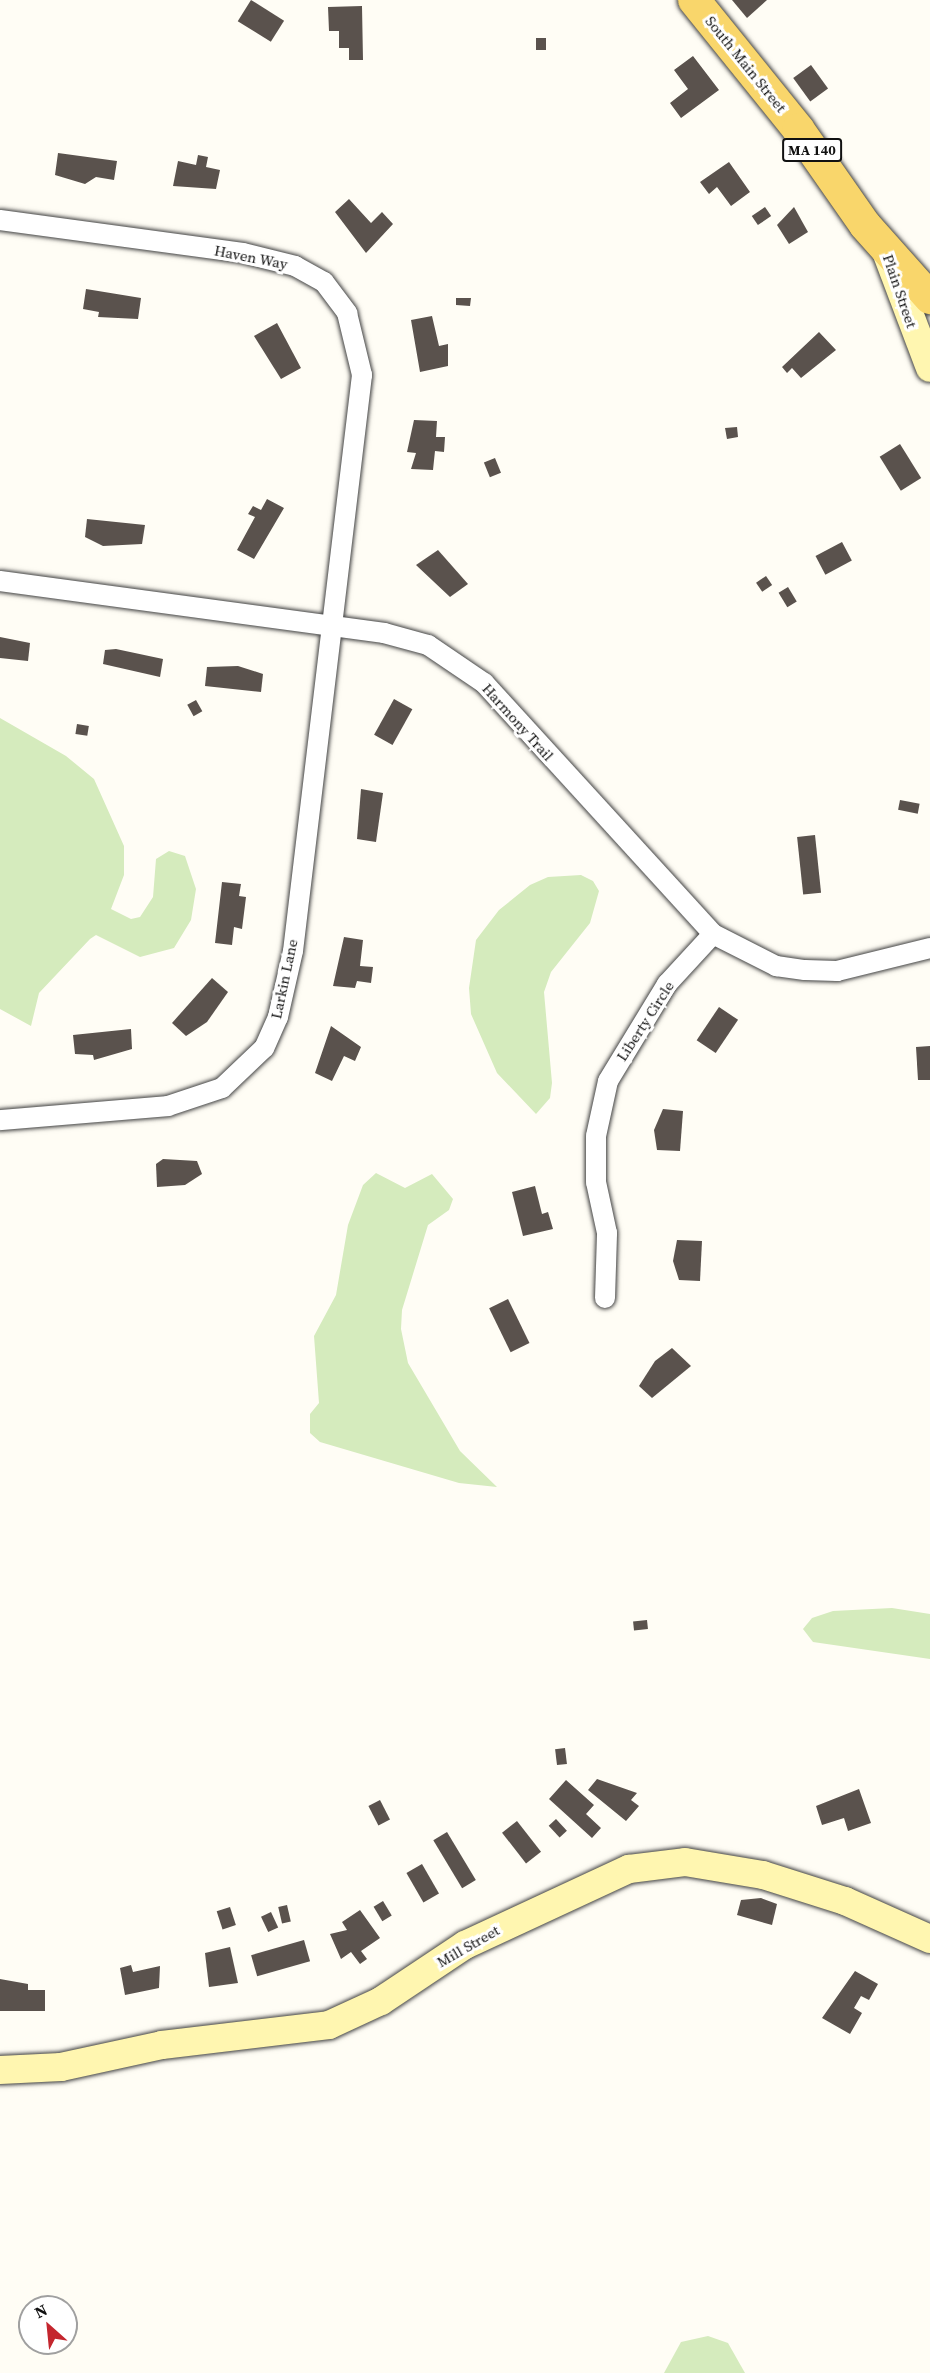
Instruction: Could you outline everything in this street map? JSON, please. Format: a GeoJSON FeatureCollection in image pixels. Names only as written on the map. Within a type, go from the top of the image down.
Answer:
{"type":"FeatureCollection","features":[{"type":"Feature","properties":{"kind":"main road","name":"South Main Street"},"geometry":{"type":"LineString","coordinates":[[694,0],[885,247],[930,298]]}},
{"type":"Feature","properties":{"kind":"street","name":"Haven Way"},"geometry":{"type":"LineString","coordinates":[[0,220],[243,253],[295,266],[324,282],[347,313],[362,375],[330,626]]}},
{"type":"Feature","properties":{"kind":"street","name":"Plain Street"},"geometry":{"type":"LineString","coordinates":[[885,247],[930,368]]}},
{"type":"Feature","properties":{"kind":"street","name":"Harmony Trail"},"geometry":{"type":"LineString","coordinates":[[0,581],[330,626],[428,645],[484,684],[713,934],[776,966],[805,970],[857,967],[930,948]]}},
{"type":"Feature","properties":{"kind":"street","name":"Larkin Lane"},"geometry":{"type":"LineString","coordinates":[[0,1120],[168,1106],[222,1088],[264,1048],[278,1017],[293,951],[330,626]]}},
{"type":"Feature","properties":{"kind":"street","name":"Liberty Circle"},"geometry":{"type":"LineString","coordinates":[[605,1298],[607,1233],[596,1182],[596,1136],[608,1082],[667,984],[713,934]]}},
{"type":"Feature","properties":{"kind":"street","name":"Mill Street"},"geometry":{"type":"LineString","coordinates":[[0,2070],[61,2067],[162,2045],[276,2035],[329,2025],[381,2001],[465,1945],[629,1869],[685,1862],[763,1875],[807,1887],[930,1939]]}},
{"type":"Feature","properties":{"kind":"green space"},"geometry":{"type":"Polygon","coordinates":[[[0,718],[66,756],[94,779],[124,846],[124,875],[111,909],[131,919],[140,917],[153,897],[156,859],[169,851],[185,856],[196,889],[191,920],[174,948],[140,957],[96,935],[39,993],[31,1026],[0,1009],[0,718]]]}},
{"type":"Feature","properties":{"kind":"green space"},"geometry":{"type":"Polygon","coordinates":[[[581,875],[593,881],[599,891],[590,923],[551,972],[544,992],[552,1083],[550,1098],[536,1114],[497,1073],[471,1014],[469,988],[476,940],[499,910],[530,885],[548,877],[581,875]]]}},
{"type":"Feature","properties":{"kind":"green space"},"geometry":{"type":"Polygon","coordinates":[[[376,1173],[405,1188],[432,1174],[453,1199],[449,1210],[428,1225],[402,1310],[401,1329],[408,1363],[460,1451],[497,1487],[459,1483],[320,1442],[310,1433],[310,1414],[319,1403],[314,1336],[336,1295],[348,1225],[363,1185],[376,1173]]]}},
{"type":"Feature","properties":{"kind":"green space"},"geometry":{"type":"Polygon","coordinates":[[[892,1608],[930,1614],[930,1659],[813,1642],[803,1629],[812,1618],[833,1611],[892,1608]]]}},
{"type":"Feature","properties":{"kind":"green space"},"geometry":{"type":"Polygon","coordinates":[[[708,2336],[728,2343],[745,2373],[664,2373],[681,2342],[708,2336]]]}},
{"type":"Feature","properties":{"kind":"building"},"geometry":{"type":"Polygon","coordinates":[[[251,0],[284,21],[271,42],[238,21],[251,0]]]}},
{"type":"Feature","properties":{"kind":"building"},"geometry":{"type":"Polygon","coordinates":[[[732,0],[767,0],[747,18],[732,0]]]}},
{"type":"Feature","properties":{"kind":"building"},"geometry":{"type":"Polygon","coordinates":[[[362,6],[363,60],[349,60],[349,48],[339,48],[339,31],[329,31],[328,7],[362,6]]]}},
{"type":"Feature","properties":{"kind":"building"},"geometry":{"type":"Polygon","coordinates":[[[536,38],[546,38],[546,50],[536,50],[536,38]]]}},
{"type":"Feature","properties":{"kind":"building"},"geometry":{"type":"Polygon","coordinates":[[[693,56],[719,90],[681,118],[670,103],[688,89],[674,70],[693,56]]]}},
{"type":"Feature","properties":{"kind":"building"},"geometry":{"type":"Polygon","coordinates":[[[811,65],[828,88],[810,101],[793,78],[811,65]]]}},
{"type":"Feature","properties":{"kind":"building"},"geometry":{"type":"Polygon","coordinates":[[[58,153],[117,161],[114,180],[96,177],[85,184],[55,175],[58,153]]]}},
{"type":"Feature","properties":{"kind":"building"},"geometry":{"type":"Polygon","coordinates":[[[198,155],[208,157],[206,167],[220,170],[216,189],[173,186],[178,161],[196,165],[198,155]]]}},
{"type":"Feature","properties":{"kind":"building"},"geometry":{"type":"Polygon","coordinates":[[[729,162],[750,192],[731,206],[717,187],[709,194],[700,182],[729,162]]]}},
{"type":"Feature","properties":{"kind":"building"},"geometry":{"type":"Polygon","coordinates":[[[349,199],[371,223],[382,212],[393,224],[366,253],[335,212],[349,199]]]}},
{"type":"Feature","properties":{"kind":"building"},"geometry":{"type":"Polygon","coordinates":[[[765,207],[771,216],[758,225],[752,216],[765,207]]]}},
{"type":"Feature","properties":{"kind":"building"},"geometry":{"type":"Polygon","coordinates":[[[794,207],[808,232],[789,244],[777,225],[794,207]]]}},
{"type":"Feature","properties":{"kind":"building"},"geometry":{"type":"Polygon","coordinates":[[[86,289],[141,298],[138,319],[98,317],[99,312],[83,309],[86,289]]]}},
{"type":"Feature","properties":{"kind":"building"},"geometry":{"type":"Polygon","coordinates":[[[456,298],[471,298],[470,306],[456,305],[456,298]]]}},
{"type":"Feature","properties":{"kind":"building"},"geometry":{"type":"Polygon","coordinates":[[[432,316],[439,346],[448,344],[448,366],[420,372],[411,320],[432,316]]]}},
{"type":"Feature","properties":{"kind":"building"},"geometry":{"type":"Polygon","coordinates":[[[277,323],[301,368],[281,379],[254,336],[277,323]]]}},
{"type":"Feature","properties":{"kind":"building"},"geometry":{"type":"Polygon","coordinates":[[[819,332],[836,350],[801,378],[792,368],[787,373],[782,367],[819,332]]]}},
{"type":"Feature","properties":{"kind":"building"},"geometry":{"type":"Polygon","coordinates":[[[414,420],[437,421],[436,437],[445,437],[444,452],[435,451],[433,470],[411,469],[416,453],[407,452],[414,420]]]}},
{"type":"Feature","properties":{"kind":"building"},"geometry":{"type":"Polygon","coordinates":[[[737,427],[738,437],[727,439],[725,428],[737,427]]]}},
{"type":"Feature","properties":{"kind":"building"},"geometry":{"type":"Polygon","coordinates":[[[900,444],[921,478],[901,491],[880,457],[900,444]]]}},
{"type":"Feature","properties":{"kind":"building"},"geometry":{"type":"Polygon","coordinates":[[[495,458],[501,473],[490,477],[484,462],[495,458]]]}},
{"type":"Feature","properties":{"kind":"building"},"geometry":{"type":"Polygon","coordinates":[[[267,499],[284,508],[254,559],[237,550],[255,517],[248,514],[253,506],[261,510],[267,499]]]}},
{"type":"Feature","properties":{"kind":"building"},"geometry":{"type":"Polygon","coordinates":[[[87,519],[145,525],[142,544],[103,546],[85,537],[87,519]]]}},
{"type":"Feature","properties":{"kind":"building"},"geometry":{"type":"Polygon","coordinates":[[[842,542],[852,561],[825,575],[816,556],[842,542]]]}},
{"type":"Feature","properties":{"kind":"building"},"geometry":{"type":"Polygon","coordinates":[[[438,550],[468,584],[450,597],[416,565],[438,550]]]}},
{"type":"Feature","properties":{"kind":"building"},"geometry":{"type":"Polygon","coordinates":[[[766,576],[772,585],[762,592],[756,583],[766,576]]]}},
{"type":"Feature","properties":{"kind":"building"},"geometry":{"type":"Polygon","coordinates":[[[788,587],[797,602],[787,607],[779,593],[788,587]]]}},
{"type":"Feature","properties":{"kind":"building"},"geometry":{"type":"Polygon","coordinates":[[[0,637],[30,643],[28,661],[0,658],[0,637]]]}},
{"type":"Feature","properties":{"kind":"building"},"geometry":{"type":"Polygon","coordinates":[[[116,649],[163,659],[160,677],[103,664],[105,650],[116,649]]]}},
{"type":"Feature","properties":{"kind":"building"},"geometry":{"type":"Polygon","coordinates":[[[238,666],[263,674],[261,692],[205,686],[207,667],[238,666]]]}},
{"type":"Feature","properties":{"kind":"building"},"geometry":{"type":"Polygon","coordinates":[[[394,699],[412,709],[392,745],[374,735],[394,699]]]}},
{"type":"Feature","properties":{"kind":"building"},"geometry":{"type":"Polygon","coordinates":[[[196,700],[202,711],[194,716],[187,705],[196,700]]]}},
{"type":"Feature","properties":{"kind":"building"},"geometry":{"type":"Polygon","coordinates":[[[77,724],[89,726],[87,736],[75,734],[77,724]]]}},
{"type":"Feature","properties":{"kind":"building"},"geometry":{"type":"Polygon","coordinates":[[[361,789],[383,793],[376,842],[357,839],[361,789]]]}},
{"type":"Feature","properties":{"kind":"building"},"geometry":{"type":"Polygon","coordinates":[[[900,800],[920,804],[918,814],[898,810],[900,800]]]}},
{"type":"Feature","properties":{"kind":"building"},"geometry":{"type":"Polygon","coordinates":[[[815,835],[821,893],[803,895],[797,837],[815,835]]]}},
{"type":"Feature","properties":{"kind":"building"},"geometry":{"type":"Polygon","coordinates":[[[222,882],[241,884],[239,896],[246,897],[242,929],[234,927],[232,945],[215,943],[222,882]]]}},
{"type":"Feature","properties":{"kind":"building"},"geometry":{"type":"Polygon","coordinates":[[[344,937],[363,940],[360,966],[373,967],[371,983],[357,981],[355,988],[333,986],[344,937]]]}},
{"type":"Feature","properties":{"kind":"building"},"geometry":{"type":"Polygon","coordinates":[[[212,978],[228,992],[207,1022],[186,1036],[172,1023],[212,978]]]}},
{"type":"Feature","properties":{"kind":"building"},"geometry":{"type":"Polygon","coordinates":[[[719,1007],[738,1020],[716,1053],[697,1040],[719,1007]]]}},
{"type":"Feature","properties":{"kind":"building"},"geometry":{"type":"Polygon","coordinates":[[[331,1026],[361,1047],[355,1061],[344,1056],[332,1081],[315,1073],[331,1026]]]}},
{"type":"Feature","properties":{"kind":"building"},"geometry":{"type":"Polygon","coordinates":[[[131,1029],[132,1049],[94,1060],[93,1055],[75,1054],[73,1035],[131,1029]]]}},
{"type":"Feature","properties":{"kind":"building"},"geometry":{"type":"Polygon","coordinates":[[[930,1046],[930,1080],[918,1080],[916,1047],[930,1046]]]}},
{"type":"Feature","properties":{"kind":"building"},"geometry":{"type":"Polygon","coordinates":[[[663,1109],[683,1111],[680,1151],[657,1150],[654,1130],[663,1109]]]}},
{"type":"Feature","properties":{"kind":"building"},"geometry":{"type":"Polygon","coordinates":[[[163,1159],[197,1161],[202,1174],[185,1185],[157,1187],[156,1164],[163,1159]]]}},
{"type":"Feature","properties":{"kind":"building"},"geometry":{"type":"Polygon","coordinates":[[[535,1186],[542,1214],[548,1212],[553,1229],[523,1236],[512,1192],[535,1186]]]}},
{"type":"Feature","properties":{"kind":"building"},"geometry":{"type":"Polygon","coordinates":[[[677,1240],[702,1241],[700,1281],[679,1280],[673,1261],[677,1240]]]}},
{"type":"Feature","properties":{"kind":"building"},"geometry":{"type":"Polygon","coordinates":[[[508,1299],[529,1343],[511,1352],[489,1308],[508,1299]]]}},
{"type":"Feature","properties":{"kind":"building"},"geometry":{"type":"Polygon","coordinates":[[[672,1348],[691,1366],[652,1398],[639,1386],[655,1361],[672,1348]]]}},
{"type":"Feature","properties":{"kind":"building"},"geometry":{"type":"Polygon","coordinates":[[[647,1620],[648,1629],[634,1630],[633,1621],[647,1620]]]}},
{"type":"Feature","properties":{"kind":"building"},"geometry":{"type":"Polygon","coordinates":[[[565,1748],[567,1764],[557,1765],[555,1749],[565,1748]]]}},
{"type":"Feature","properties":{"kind":"building"},"geometry":{"type":"Polygon","coordinates":[[[597,1779],[637,1793],[631,1800],[639,1806],[626,1821],[588,1790],[597,1779]]]}},
{"type":"Feature","properties":{"kind":"building"},"geometry":{"type":"Polygon","coordinates":[[[566,1780],[594,1805],[586,1814],[601,1828],[592,1838],[549,1799],[566,1780]]]}},
{"type":"Feature","properties":{"kind":"building"},"geometry":{"type":"Polygon","coordinates":[[[859,1789],[871,1823],[848,1831],[844,1818],[822,1825],[816,1806],[859,1789]]]}},
{"type":"Feature","properties":{"kind":"building"},"geometry":{"type":"Polygon","coordinates":[[[380,1800],[390,1820],[378,1826],[368,1806],[380,1800]]]}},
{"type":"Feature","properties":{"kind":"building"},"geometry":{"type":"Polygon","coordinates":[[[556,1819],[567,1831],[560,1838],[549,1826],[556,1819]]]}},
{"type":"Feature","properties":{"kind":"building"},"geometry":{"type":"Polygon","coordinates":[[[517,1821],[541,1852],[526,1863],[502,1833],[517,1821]]]}},
{"type":"Feature","properties":{"kind":"building"},"geometry":{"type":"Polygon","coordinates":[[[447,1832],[476,1880],[462,1888],[433,1840],[447,1832]]]}},
{"type":"Feature","properties":{"kind":"building"},"geometry":{"type":"Polygon","coordinates":[[[422,1864],[439,1893],[423,1902],[406,1873],[422,1864]]]}},
{"type":"Feature","properties":{"kind":"building"},"geometry":{"type":"Polygon","coordinates":[[[761,1898],[777,1904],[772,1925],[737,1915],[741,1900],[761,1898]]]}},
{"type":"Feature","properties":{"kind":"building"},"geometry":{"type":"Polygon","coordinates":[[[383,1901],[392,1916],[382,1921],[374,1907],[383,1901]]]}},
{"type":"Feature","properties":{"kind":"building"},"geometry":{"type":"Polygon","coordinates":[[[287,1905],[291,1922],[282,1924],[278,1907],[287,1905]]]}},
{"type":"Feature","properties":{"kind":"building"},"geometry":{"type":"Polygon","coordinates":[[[230,1907],[236,1925],[223,1929],[217,1911],[230,1907]]]}},
{"type":"Feature","properties":{"kind":"building"},"geometry":{"type":"Polygon","coordinates":[[[360,1910],[380,1938],[361,1951],[367,1959],[360,1964],[351,1952],[341,1959],[330,1934],[347,1930],[342,1922],[360,1910]]]}},
{"type":"Feature","properties":{"kind":"building"},"geometry":{"type":"Polygon","coordinates":[[[271,1912],[278,1927],[268,1932],[261,1917],[271,1912]]]}},
{"type":"Feature","properties":{"kind":"building"},"geometry":{"type":"Polygon","coordinates":[[[304,1940],[310,1961],[257,1976],[251,1955],[304,1940]]]}},
{"type":"Feature","properties":{"kind":"building"},"geometry":{"type":"Polygon","coordinates":[[[230,1947],[238,1983],[209,1987],[205,1953],[230,1947]]]}},
{"type":"Feature","properties":{"kind":"building"},"geometry":{"type":"Polygon","coordinates":[[[131,1965],[133,1972],[160,1966],[159,1988],[125,1995],[120,1968],[131,1965]]]}},
{"type":"Feature","properties":{"kind":"building"},"geometry":{"type":"Polygon","coordinates":[[[855,1971],[878,1984],[869,2000],[861,1996],[854,2008],[862,2013],[850,2034],[822,2018],[855,1971]]]}},
{"type":"Feature","properties":{"kind":"building"},"geometry":{"type":"Polygon","coordinates":[[[0,1979],[28,1984],[28,1990],[45,1990],[45,2011],[0,2011],[0,1979]]]}}]}
